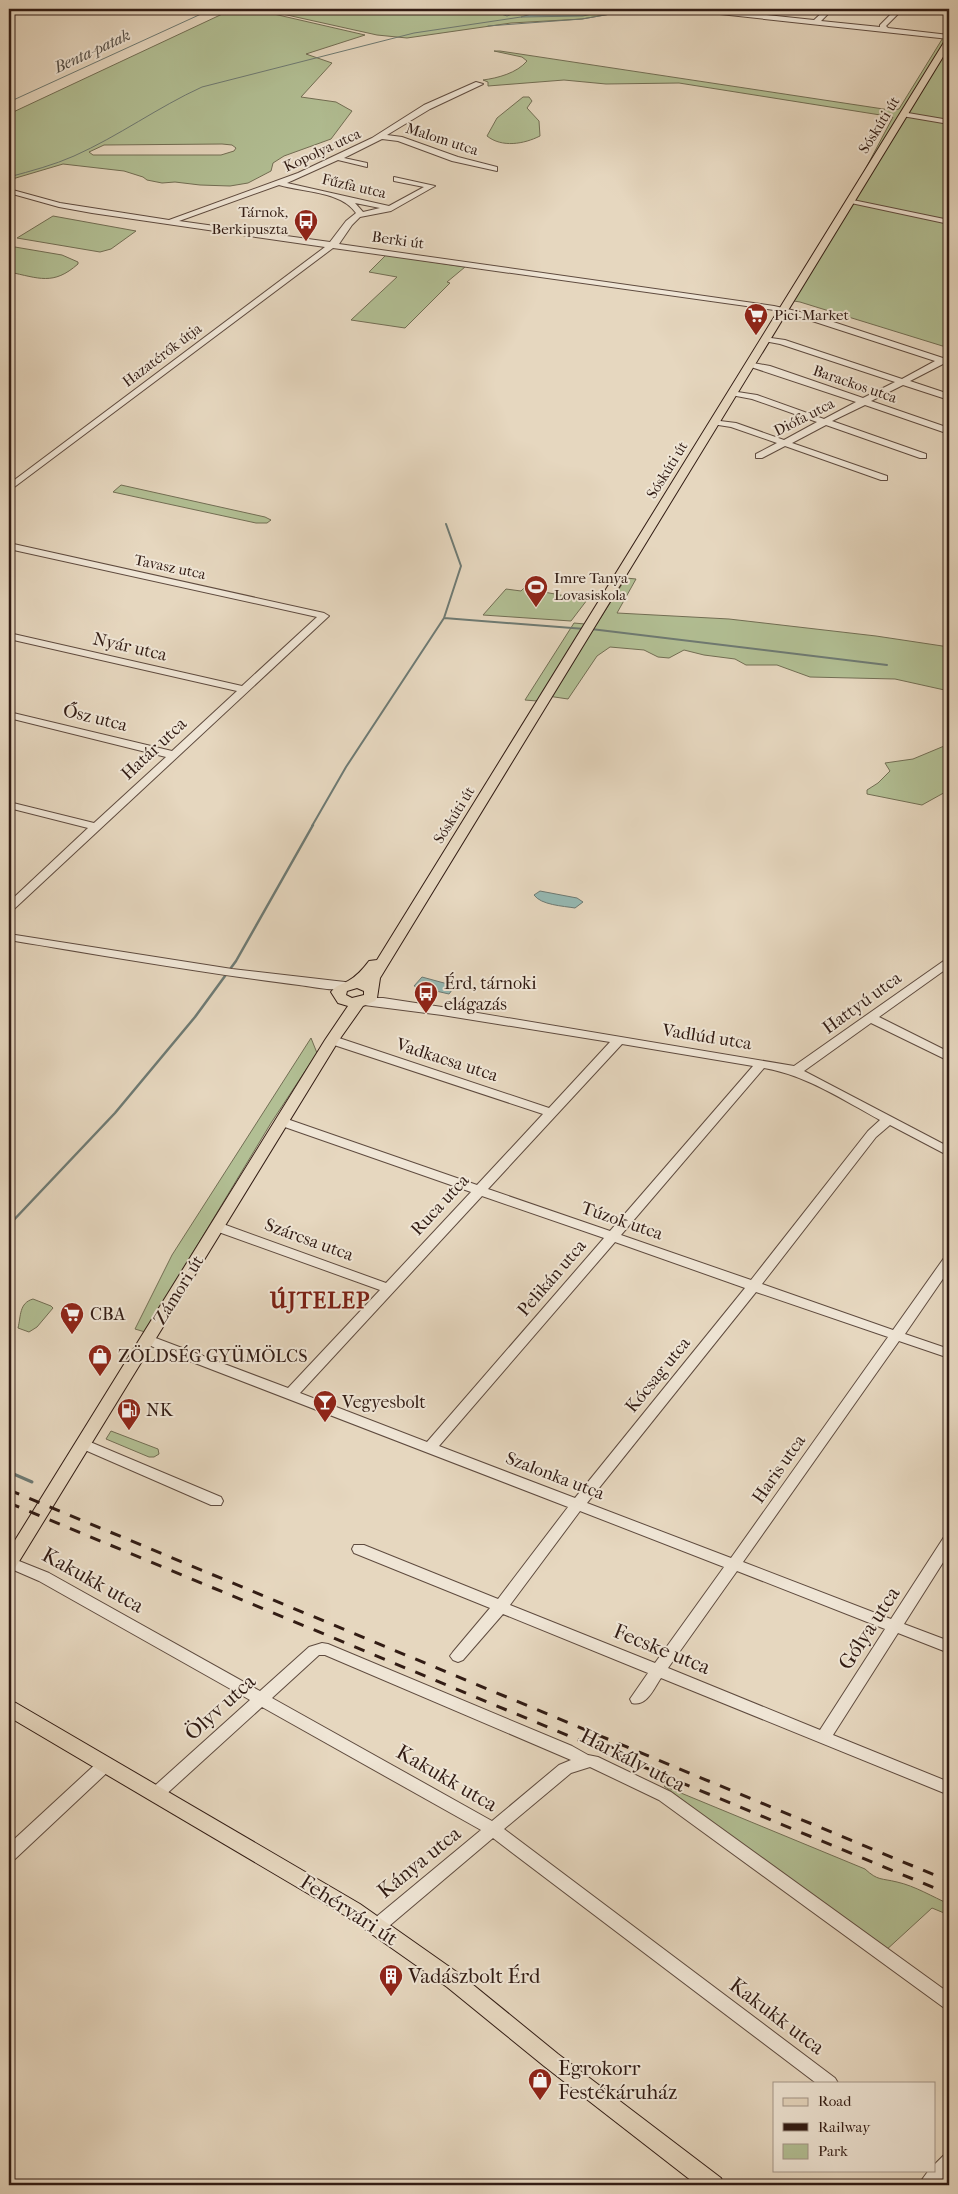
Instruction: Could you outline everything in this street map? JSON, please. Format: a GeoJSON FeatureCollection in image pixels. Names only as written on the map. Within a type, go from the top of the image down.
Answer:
{"type":"FeatureCollection","features":[{"type":"Feature","properties":{"kind":"main road","name":"Sóskúti út"},"geometry":{"type":"LineString","coordinates":[[366,996],[373,978],[949,41]]}},
{"type":"Feature","properties":{"kind":"main road","name":"Sóskúti út"},"geometry":{"type":"LineString","coordinates":[[345,991],[365,976],[411,916]]}},
{"type":"Feature","properties":{"kind":"main road"},"geometry":{"type":"LineString","coordinates":[[345,991],[366,996]]}},
{"type":"Feature","properties":{"kind":"main road","name":"Zámori út"},"geometry":{"type":"LineString","coordinates":[[332,1040],[342,1010],[345,991]]}},
{"type":"Feature","properties":{"kind":"main road","name":"Zámori út"},"geometry":{"type":"LineString","coordinates":[[9,1563],[332,1040],[366,996]]}},
{"type":"Feature","properties":{"kind":"main road","name":"Fehérvári út"},"geometry":{"type":"LineString","coordinates":[[9,1708],[322,1891],[376,1926],[454,1981],[551,2060],[713,2185]]}},
{"type":"Feature","properties":{"kind":"street"},"geometry":{"type":"LineString","coordinates":[[692,9],[949,36]]}},
{"type":"Feature","properties":{"kind":"street"},"geometry":{"type":"LineString","coordinates":[[753,15],[760,9]]}},
{"type":"Feature","properties":{"kind":"street"},"geometry":{"type":"LineString","coordinates":[[816,22],[830,9]]}},
{"type":"Feature","properties":{"kind":"street"},"geometry":{"type":"LineString","coordinates":[[885,29],[882,26],[900,9]]}},
{"type":"Feature","properties":{"kind":"street","name":"Kopolya utca"},"geometry":{"type":"LineString","coordinates":[[169,222],[282,184],[382,137],[427,107],[479,84]]}},
{"type":"Feature","properties":{"kind":"street"},"geometry":{"type":"LineString","coordinates":[[905,114],[949,122]]}},
{"type":"Feature","properties":{"kind":"street","name":"Malom utca"},"geometry":{"type":"LineString","coordinates":[[382,137],[402,140],[455,159],[494,169]]}},
{"type":"Feature","properties":{"kind":"street"},"geometry":{"type":"LineString","coordinates":[[337,158],[364,165]]}},
{"type":"Feature","properties":{"kind":"street"},"geometry":{"type":"LineString","coordinates":[[340,197],[358,208],[360,211],[358,215],[391,208],[431,186],[396,179]]}},
{"type":"Feature","properties":{"kind":"street","name":"Fűzfa utca"},"geometry":{"type":"LineString","coordinates":[[282,184],[391,208]]}},
{"type":"Feature","properties":{"kind":"street","name":"Berki út"},"geometry":{"type":"LineString","coordinates":[[9,191],[70,208],[785,310],[945,362]]}},
{"type":"Feature","properties":{"kind":"street"},"geometry":{"type":"LineString","coordinates":[[851,201],[949,222]]}},
{"type":"Feature","properties":{"kind":"street","name":"Hazatérők útja"},"geometry":{"type":"LineString","coordinates":[[9,488],[332,245],[340,238],[349,223],[358,215]]}},
{"type":"Feature","properties":{"kind":"street"},"geometry":{"type":"LineString","coordinates":[[767,339],[782,342],[949,397]]}},
{"type":"Feature","properties":{"kind":"street","name":"Diófa utca"},"geometry":{"type":"LineString","coordinates":[[759,456],[902,382],[945,362]]}},
{"type":"Feature","properties":{"kind":"street","name":"Barackos utca"},"geometry":{"type":"LineString","coordinates":[[751,364],[949,431]]}},
{"type":"Feature","properties":{"kind":"street"},"geometry":{"type":"LineString","coordinates":[[734,393],[750,396],[923,456]]}},
{"type":"Feature","properties":{"kind":"street"},"geometry":{"type":"LineString","coordinates":[[715,422],[733,425],[884,478]]}},
{"type":"Feature","properties":{"kind":"street","name":"Tavasz utca"},"geometry":{"type":"LineString","coordinates":[[9,546],[324,616]]}},
{"type":"Feature","properties":{"kind":"street","name":"Határ utca"},"geometry":{"type":"LineString","coordinates":[[11,903],[324,616]]}},
{"type":"Feature","properties":{"kind":"street","name":"Nyár utca"},"geometry":{"type":"LineString","coordinates":[[9,636],[244,690]]}},
{"type":"Feature","properties":{"kind":"street","name":"Ősz utca"},"geometry":{"type":"LineString","coordinates":[[9,715],[173,755]]}},
{"type":"Feature","properties":{"kind":"street"},"geometry":{"type":"LineString","coordinates":[[9,805],[96,827]]}},
{"type":"Feature","properties":{"kind":"street"},"geometry":{"type":"LineString","coordinates":[[9,937],[345,991]]}},
{"type":"Feature","properties":{"kind":"street","name":"Hattyú utca"},"geometry":{"type":"LineString","coordinates":[[795,1071],[949,962]]}},
{"type":"Feature","properties":{"kind":"street","name":"Vadlúd utca"},"geometry":{"type":"LineString","coordinates":[[366,996],[374,1001],[795,1071],[949,1152]]}},
{"type":"Feature","properties":{"kind":"street"},"geometry":{"type":"LineString","coordinates":[[872,1018],[949,1057]]}},
{"type":"Feature","properties":{"kind":"street","name":"Vadkacsa utca"},"geometry":{"type":"LineString","coordinates":[[332,1040],[551,1113]]}},
{"type":"Feature","properties":{"kind":"street","name":"Ruca utca"},"geometry":{"type":"LineString","coordinates":[[290,1395],[618,1041]]}},
{"type":"Feature","properties":{"kind":"street","name":"Pelikán utca"},"geometry":{"type":"LineString","coordinates":[[430,1448],[761,1064]]}},
{"type":"Feature","properties":{"kind":"street","name":"Kócsag utca"},"geometry":{"type":"LineString","coordinates":[[458,1656],[500,1606],[577,1505],[753,1287],[872,1134],[888,1120]]}},
{"type":"Feature","properties":{"kind":"street","name":"Túzok utca"},"geometry":{"type":"LineString","coordinates":[[283,1122],[949,1354]]}},
{"type":"Feature","properties":{"kind":"street","name":"Szárcsa utca"},"geometry":{"type":"LineString","coordinates":[[218,1227],[388,1288]]}},
{"type":"Feature","properties":{"kind":"street","name":"Haris utca"},"geometry":{"type":"LineString","coordinates":[[638,1699],[949,1261]]}},
{"type":"Feature","properties":{"kind":"street","name":"Szalonka utca"},"geometry":{"type":"LineString","coordinates":[[148,1340],[949,1647]]}},
{"type":"Feature","properties":{"kind":"street"},"geometry":{"type":"LineString","coordinates":[[84,1444],[216,1501]]}},
{"type":"Feature","properties":{"kind":"street","name":"Gólya utca"},"geometry":{"type":"LineString","coordinates":[[824,1737],[949,1541]]}},
{"type":"Feature","properties":{"kind":"street","name":"Fecske utca"},"geometry":{"type":"LineString","coordinates":[[359,1549],[949,1789]]}},
{"type":"Feature","properties":{"kind":"street","name":"Kakukk utca"},"geometry":{"type":"LineString","coordinates":[[9,1563],[44,1577],[494,1830],[828,2082]]}},
{"type":"Feature","properties":{"kind":"street","name":"Harkály utca"},"geometry":{"type":"LineString","coordinates":[[314,1651],[328,1650],[566,1750],[585,1760],[592,1761],[665,1796],[949,2002]]}},
{"type":"Feature","properties":{"kind":"street","name":"Ölyv utca"},"geometry":{"type":"LineString","coordinates":[[156,1794],[314,1651]]}},
{"type":"Feature","properties":{"kind":"street","name":"Kánya utca"},"geometry":{"type":"LineString","coordinates":[[376,1926],[494,1830],[565,1769],[585,1760]]}},
{"type":"Feature","properties":{"kind":"street"},"geometry":{"type":"LineString","coordinates":[[9,1854],[106,1764]]}},
{"type":"Feature","properties":{"kind":"street"},"geometry":{"type":"LineString","coordinates":[[927,2185],[942,2164]]}},
{"type":"Feature","properties":{"kind":"green space"},"geometry":{"type":"Polygon","coordinates":[[[233,9],[252,9],[365,35],[306,54],[332,63],[301,97],[336,102],[352,111],[331,139],[284,156],[273,163],[271,171],[248,183],[230,186],[175,182],[162,183],[147,180],[124,171],[63,164],[9,180],[9,114],[233,9]],[[104,145],[89,152],[93,155],[221,155],[234,151],[236,148],[232,145],[104,145]]]}},
{"type":"Feature","properties":{"kind":"green space"},"geometry":{"type":"Polygon","coordinates":[[[260,9],[639,9],[582,19],[511,23],[407,38],[377,35],[260,9]]]}},
{"type":"Feature","properties":{"kind":"green space"},"geometry":{"type":"Polygon","coordinates":[[[949,28],[949,348],[800,302],[788,300],[850,198],[893,117],[679,83],[606,84],[564,80],[488,86],[488,82],[483,80],[507,74],[518,69],[527,61],[522,57],[494,51],[500,51],[890,110],[899,109],[949,28]]]}},
{"type":"Feature","properties":{"kind":"green space"},"geometry":{"type":"Polygon","coordinates":[[[523,97],[529,97],[532,101],[527,108],[539,121],[540,136],[513,144],[499,142],[487,136],[497,118],[523,97]]]}},
{"type":"Feature","properties":{"kind":"green space"},"geometry":{"type":"Polygon","coordinates":[[[53,216],[136,231],[111,249],[100,252],[17,238],[53,216]]]}},
{"type":"Feature","properties":{"kind":"green space"},"geometry":{"type":"Polygon","coordinates":[[[9,246],[62,255],[78,262],[78,264],[69,271],[53,278],[37,278],[9,272],[9,246]]]}},
{"type":"Feature","properties":{"kind":"green space"},"geometry":{"type":"Polygon","coordinates":[[[386,255],[465,267],[447,282],[450,283],[405,328],[351,320],[397,277],[369,272],[386,255]]]}},
{"type":"Feature","properties":{"kind":"green space"},"geometry":{"type":"Polygon","coordinates":[[[121,485],[265,517],[271,520],[267,523],[256,523],[113,492],[121,485]]]}},
{"type":"Feature","properties":{"kind":"green space"},"geometry":{"type":"Polygon","coordinates":[[[626,578],[636,579],[617,613],[729,619],[876,636],[949,647],[949,691],[895,679],[810,677],[777,665],[746,665],[735,659],[684,650],[669,658],[658,657],[644,650],[610,647],[597,656],[568,699],[541,695],[537,701],[525,700],[574,623],[596,625],[626,578]]]}},
{"type":"Feature","properties":{"kind":"green space","name":"Imre Tanya Lovasiskola"},"geometry":{"type":"Polygon","coordinates":[[[524,588],[538,590],[541,594],[544,592],[587,600],[571,621],[483,615],[506,589],[521,591],[524,588]]]}},
{"type":"Feature","properties":{"kind":"green space"},"geometry":{"type":"Polygon","coordinates":[[[949,744],[949,790],[922,805],[867,794],[867,790],[878,783],[890,771],[885,763],[913,759],[949,744]]]}},
{"type":"Feature","properties":{"kind":"green space"},"geometry":{"type":"Polygon","coordinates":[[[311,1038],[317,1053],[271,1123],[145,1332],[135,1329],[172,1255],[311,1038]]]}},
{"type":"Feature","properties":{"kind":"green space"},"geometry":{"type":"Polygon","coordinates":[[[33,1299],[53,1308],[37,1327],[29,1332],[18,1328],[23,1307],[28,1301],[33,1299]]]}},
{"type":"Feature","properties":{"kind":"green space"},"geometry":{"type":"Polygon","coordinates":[[[111,1431],[158,1449],[159,1454],[149,1457],[106,1439],[111,1431]]]}},
{"type":"Feature","properties":{"kind":"green space"},"geometry":{"type":"Polygon","coordinates":[[[664,1786],[865,1869],[877,1877],[917,1889],[949,1904],[949,1915],[932,1908],[884,1952],[664,1786]]]}},
{"type":"Feature","properties":{"kind":"water"},"geometry":{"type":"Polygon","coordinates":[[[512,9],[614,9],[583,16],[521,17],[531,14],[523,10],[507,16],[501,14],[512,9]]]}},
{"type":"Feature","properties":{"kind":"water"},"geometry":{"type":"Polygon","coordinates":[[[540,891],[577,898],[583,902],[575,908],[553,904],[542,901],[534,895],[540,891]]]}},
{"type":"Feature","properties":{"kind":"water"},"geometry":{"type":"Polygon","coordinates":[[[422,977],[455,986],[449,994],[414,986],[422,977]]]}},
{"type":"Feature","properties":{"kind":"waterway","name":"Benta-patak"},"geometry":{"type":"LineString","coordinates":[[9,102],[212,9]]}},
{"type":"Feature","properties":{"kind":"waterway"},"geometry":{"type":"LineString","coordinates":[[488,26],[582,19],[639,9]]}},
{"type":"Feature","properties":{"kind":"waterway"},"geometry":{"type":"LineString","coordinates":[[9,177],[74,156],[107,140],[170,103],[202,87],[414,33],[521,17]]}},
{"type":"Feature","properties":{"kind":"waterway"},"geometry":{"type":"LineString","coordinates":[[444,618],[461,566],[446,524]]}},
{"type":"Feature","properties":{"kind":"waterway"},"geometry":{"type":"LineString","coordinates":[[312,826],[346,767],[444,618]]}},
{"type":"Feature","properties":{"kind":"waterway"},"geometry":{"type":"LineString","coordinates":[[444,618],[585,629]]}},
{"type":"Feature","properties":{"kind":"waterway"},"geometry":{"type":"LineString","coordinates":[[591,629],[887,665]]}},
{"type":"Feature","properties":{"kind":"waterway"},"geometry":{"type":"LineString","coordinates":[[9,1225],[115,1113],[195,1017],[236,961],[313,825]]}},
{"type":"Feature","properties":{"kind":"waterway"},"geometry":{"type":"LineString","coordinates":[[9,1472],[32,1482]]}},
{"type":"Feature","properties":{"kind":"railway"},"geometry":{"type":"LineString","coordinates":[[9,1490],[949,1881]]}},
{"type":"Feature","properties":{"kind":"railway"},"geometry":{"type":"LineString","coordinates":[[9,1503],[949,1894]]}},
{"type":"Feature","properties":{"kind":"place","name":"Tárnok, Berkipuszta"},"geometry":{"type":"Point","coordinates":[306,242]}},
{"type":"Feature","properties":{"kind":"place","name":"Pici Market"},"geometry":{"type":"Point","coordinates":[756,336]}},
{"type":"Feature","properties":{"kind":"place","name":"Imre Tanya Lovasiskola"},"geometry":{"type":"Point","coordinates":[536,608]}},
{"type":"Feature","properties":{"kind":"place","name":"Érd, tárnoki elágazás"},"geometry":{"type":"Point","coordinates":[426,1014]}},
{"type":"Feature","properties":{"kind":"place","name":"CBA"},"geometry":{"type":"Point","coordinates":[72,1335]}},
{"type":"Feature","properties":{"kind":"place","name":"ZÖLDSÉG GYÜMÖLCS"},"geometry":{"type":"Point","coordinates":[100,1377]}},
{"type":"Feature","properties":{"kind":"place","name":"Vegyesbolt"},"geometry":{"type":"Point","coordinates":[325,1423]}},
{"type":"Feature","properties":{"kind":"place","name":"NK"},"geometry":{"type":"Point","coordinates":[129,1431]}},
{"type":"Feature","properties":{"kind":"place","name":"Vadászbolt Érd"},"geometry":{"type":"Point","coordinates":[391,1997]}},
{"type":"Feature","properties":{"kind":"place","name":"Egrokorr Festékáruház"},"geometry":{"type":"Point","coordinates":[540,2101]}},
{"type":"Feature","properties":{"kind":"district","name":"ÚJTELEP"},"geometry":{"type":"Point","coordinates":[320,1301]}}]}
